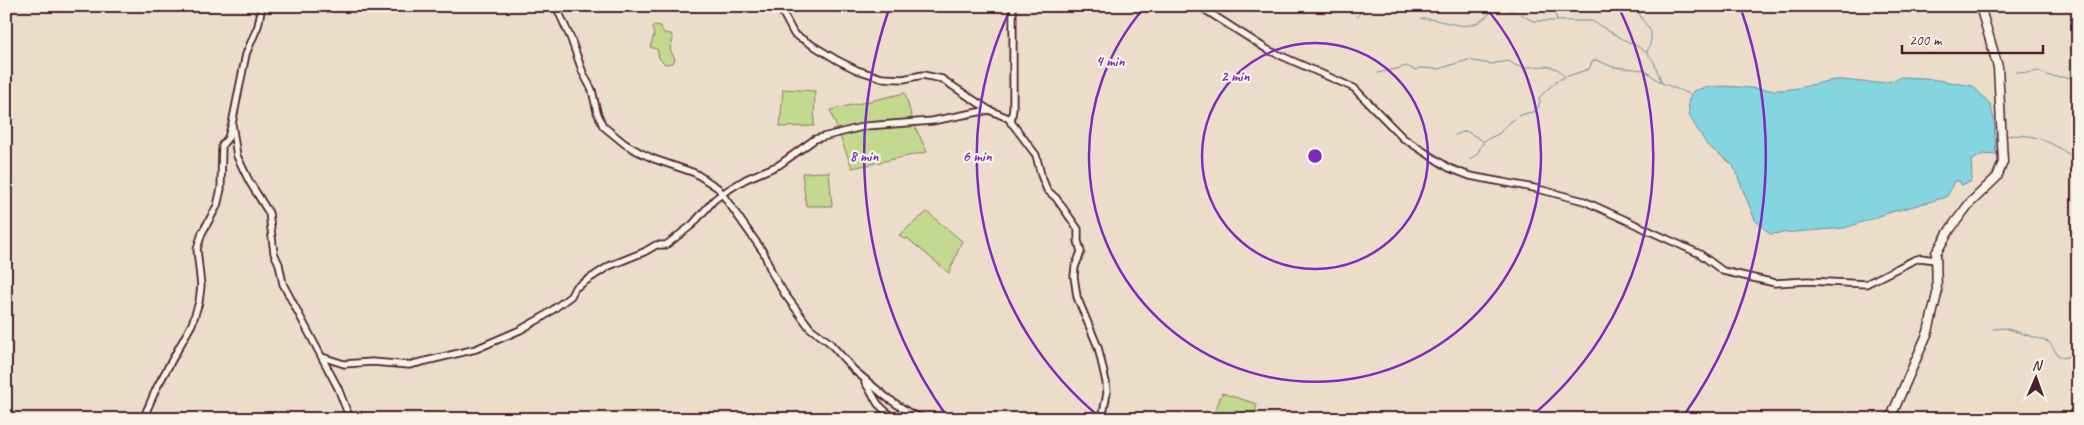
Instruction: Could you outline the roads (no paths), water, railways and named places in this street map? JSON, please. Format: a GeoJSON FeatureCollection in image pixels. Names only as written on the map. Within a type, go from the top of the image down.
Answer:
{"type":"FeatureCollection","features":[{"type":"Feature","properties":{"kind":"street"},"geometry":{"type":"LineString","coordinates":[[143,419],[157,387],[192,324],[199,302],[201,286],[197,249],[202,233],[217,206],[221,189],[222,146],[228,138],[232,124],[246,54],[258,26],[262,6]]}},
{"type":"Feature","properties":{"kind":"street"},"geometry":{"type":"LineString","coordinates":[[556,6],[571,39],[583,73],[592,90],[597,112],[604,126],[625,144],[639,152],[696,173],[708,180],[723,193],[764,253],[772,272],[793,308],[810,328],[829,342],[863,378],[905,410],[925,419]]}},
{"type":"Feature","properties":{"kind":"street"},"geometry":{"type":"LineString","coordinates":[[779,6],[794,34],[857,70],[882,78],[902,79],[923,75],[942,79],[989,110],[1008,118],[1036,155],[1041,175],[1048,190],[1078,228],[1078,241],[1081,252],[1074,267],[1075,288],[1098,347],[1106,382],[1107,393],[1102,419]]}},
{"type":"Feature","properties":{"kind":"street"},"geometry":{"type":"LineString","coordinates":[[1011,123],[1014,108],[1013,6]]}},
{"type":"Feature","properties":{"kind":"street"},"geometry":{"type":"LineString","coordinates":[[1199,6],[1268,50],[1354,88],[1403,138],[1449,168],[1470,176],[1584,200],[1700,254],[1722,270],[1775,283],[1808,280],[1866,284],[1914,260],[1921,258],[1935,260]]}},
{"type":"Feature","properties":{"kind":"street"},"geometry":{"type":"LineString","coordinates":[[1890,419],[1928,332],[1937,294],[1935,260],[1940,244],[1975,196],[1997,177],[2003,162],[1998,67],[1980,6]]}},
{"type":"Feature","properties":{"kind":"street"},"geometry":{"type":"LineString","coordinates":[[322,357],[344,364],[372,362],[409,365],[488,344],[520,330],[559,307],[571,296],[575,288],[608,266],[644,252],[656,245],[666,245],[696,222],[714,200],[723,193],[746,179],[778,165],[815,139],[866,126],[932,122],[989,110]]}},
{"type":"Feature","properties":{"kind":"street"},"geometry":{"type":"LineString","coordinates":[[232,124],[237,156],[241,166],[269,213],[274,253],[284,284],[338,388],[350,419]]}},
{"type":"Feature","properties":{"kind":"street"},"geometry":{"type":"LineString","coordinates":[[863,378],[878,404],[894,419]]}},
{"type":"Feature","properties":{"kind":"water"},"geometry":{"type":"Polygon","coordinates":[[[1901,77],[1925,78],[1973,86],[1990,104],[1994,119],[1996,155],[1983,154],[1971,161],[1972,177],[1970,182],[1961,185],[1960,181],[1954,181],[1947,197],[1891,212],[1845,228],[1770,234],[1755,220],[1733,165],[1707,145],[1690,117],[1688,102],[1693,91],[1704,88],[1726,86],[1780,90],[1834,80],[1879,83],[1901,77]]]}},
{"type":"Feature","properties":{"kind":"waterway"},"geometry":{"type":"LineString","coordinates":[[1357,17],[1365,6]]}},
{"type":"Feature","properties":{"kind":"waterway"},"geometry":{"type":"LineString","coordinates":[[1497,6],[1511,11],[1519,8],[1523,10],[1522,15],[1533,21],[1592,21],[1647,53],[1653,60],[1662,83],[1692,95]]}},
{"type":"Feature","properties":{"kind":"waterway"},"geometry":{"type":"LineString","coordinates":[[1553,6],[1557,20]]}},
{"type":"Feature","properties":{"kind":"waterway"},"geometry":{"type":"LineString","coordinates":[[1638,6],[1639,14],[1648,27],[1651,36],[1647,52]]}},
{"type":"Feature","properties":{"kind":"waterway"},"geometry":{"type":"LineString","coordinates":[[1421,19],[1457,25],[1471,25],[1477,23],[1497,8]]}},
{"type":"Feature","properties":{"kind":"waterway"},"geometry":{"type":"LineString","coordinates":[[2073,17],[2078,19]]}},
{"type":"Feature","properties":{"kind":"waterway"},"geometry":{"type":"LineString","coordinates":[[2070,48],[2078,47]]}},
{"type":"Feature","properties":{"kind":"waterway"},"geometry":{"type":"LineString","coordinates":[[1378,73],[1406,66],[1415,70],[1420,68],[1438,69],[1468,60],[1490,64],[1509,61],[1520,67],[1551,67],[1558,70],[1565,77],[1589,69],[1592,62],[1596,60],[1613,67],[1644,70],[1662,83]]}},
{"type":"Feature","properties":{"kind":"waterway"},"geometry":{"type":"LineString","coordinates":[[2016,72],[2039,71],[2048,75],[2078,79]]}},
{"type":"Feature","properties":{"kind":"waterway"},"geometry":{"type":"LineString","coordinates":[[1470,160],[1477,154],[1484,141],[1500,133],[1505,126],[1520,115],[1532,112],[1538,108],[1539,98],[1557,80],[1564,78]]}},
{"type":"Feature","properties":{"kind":"waterway"},"geometry":{"type":"LineString","coordinates":[[1455,135],[1466,131],[1483,141]]}},
{"type":"Feature","properties":{"kind":"waterway"},"geometry":{"type":"LineString","coordinates":[[2004,136],[2035,137],[2052,144],[2078,160]]}},
{"type":"Feature","properties":{"kind":"waterway"},"geometry":{"type":"LineString","coordinates":[[1993,329],[2005,328],[2049,342],[2058,355],[2063,358],[2078,354]]}}]}
